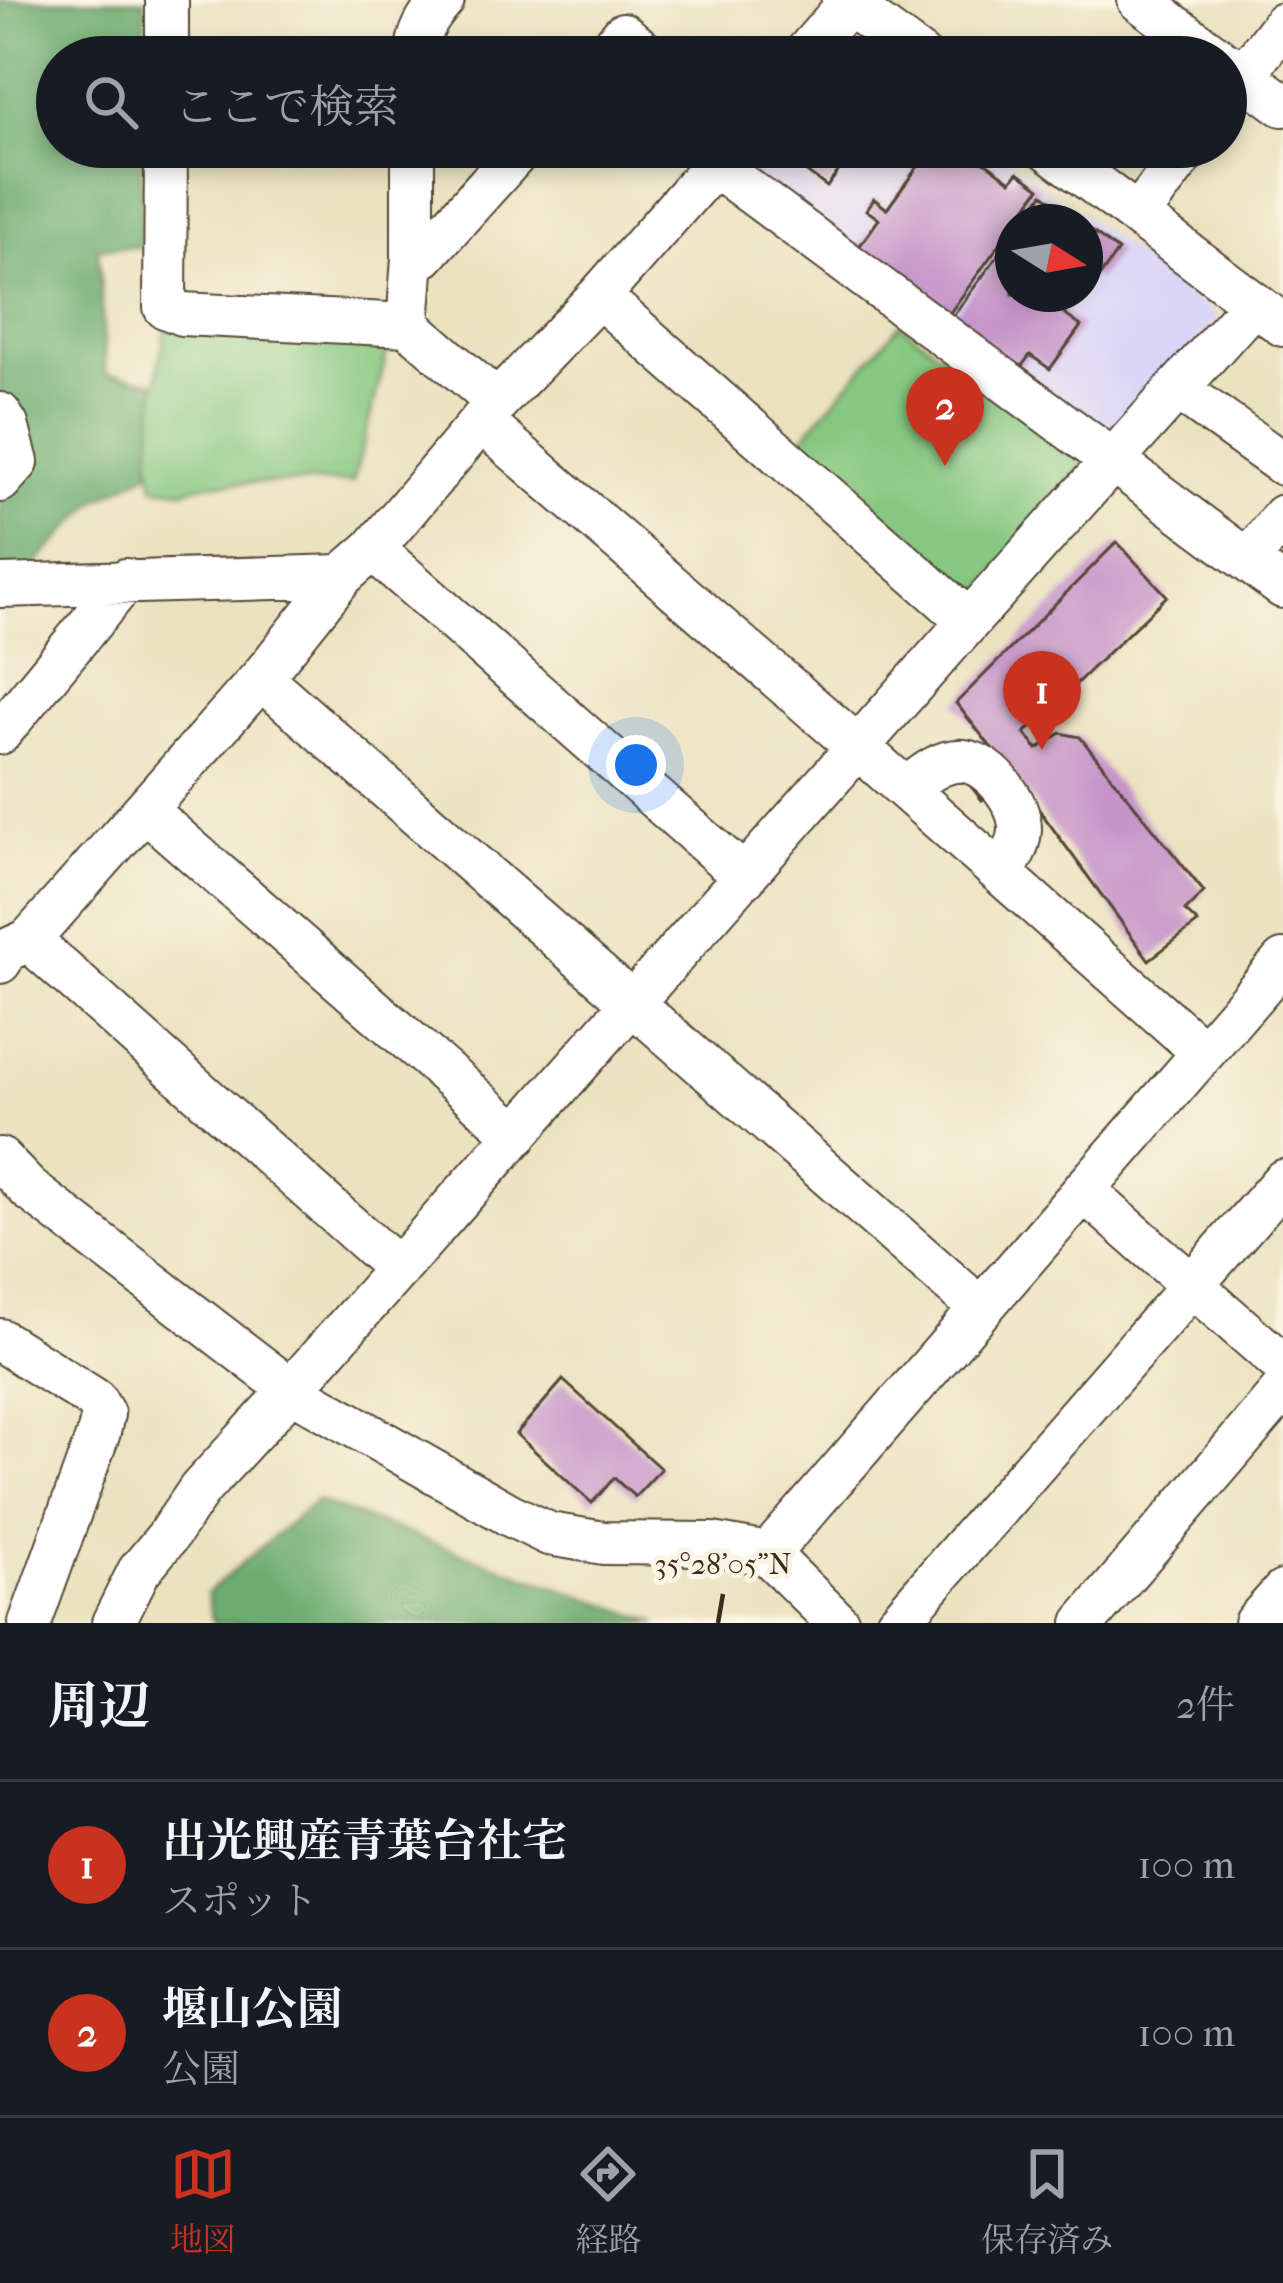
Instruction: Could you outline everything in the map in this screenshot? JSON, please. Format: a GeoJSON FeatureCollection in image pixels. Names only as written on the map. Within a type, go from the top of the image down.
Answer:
{"type":"FeatureCollection","features":[{"type":"Feature","properties":{"kind":"street"},"geometry":{"type":"LineString","coordinates":[[166,36],[167,0]]}},
{"type":"Feature","properties":{"kind":"street"},"geometry":{"type":"LineString","coordinates":[[419,36],[443,0]]}},
{"type":"Feature","properties":{"kind":"street"},"geometry":{"type":"LineString","coordinates":[[1139,0],[1182,36]]}},
{"type":"Feature","properties":{"kind":"street"},"geometry":{"type":"LineString","coordinates":[[819,36],[846,2],[892,36]]}},
{"type":"Feature","properties":{"kind":"street"},"geometry":{"type":"LineString","coordinates":[[1247,57],[1283,24]]}},
{"type":"Feature","properties":{"kind":"street"},"geometry":{"type":"LineString","coordinates":[[1247,85],[1283,105]]}},
{"type":"Feature","properties":{"kind":"street"},"geometry":{"type":"LineString","coordinates":[[166,168],[165,307],[182,314],[408,325],[490,412],[1203,1052]]}},
{"type":"Feature","properties":{"kind":"street"},"geometry":{"type":"LineString","coordinates":[[408,325],[413,168]]}},
{"type":"Feature","properties":{"kind":"street"},"geometry":{"type":"LineString","coordinates":[[412,258],[424,256],[503,168]]}},
{"type":"Feature","properties":{"kind":"street"},"geometry":{"type":"LineString","coordinates":[[398,1269],[9,949],[145,810],[358,562],[710,168]]}},
{"type":"Feature","properties":{"kind":"street"},"geometry":{"type":"LineString","coordinates":[[736,168],[1283,587]]}},
{"type":"Feature","properties":{"kind":"street"},"geometry":{"type":"LineString","coordinates":[[113,1623],[139,1571],[200,1489],[1178,389],[1268,314],[1075,168]]}},
{"type":"Feature","properties":{"kind":"street"},"geometry":{"type":"LineString","coordinates":[[1139,214],[1173,168]]}},
{"type":"Feature","properties":{"kind":"street"},"geometry":{"type":"LineString","coordinates":[[599,296],[969,621]]}},
{"type":"Feature","properties":{"kind":"street"},"geometry":{"type":"LineString","coordinates":[[1178,389],[1283,464]]}},
{"type":"Feature","properties":{"kind":"street"},"geometry":{"type":"LineString","coordinates":[[0,414],[16,462],[0,481]]}},
{"type":"Feature","properties":{"kind":"street"},"geometry":{"type":"LineString","coordinates":[[1248,561],[1283,516]]}},
{"type":"Feature","properties":{"kind":"street"},"geometry":{"type":"LineString","coordinates":[[0,586],[358,562],[746,877]]}},
{"type":"Feature","properties":{"kind":"street"},"geometry":{"type":"LineString","coordinates":[[0,733],[126,580]]}},
{"type":"Feature","properties":{"kind":"street"},"geometry":{"type":"LineString","coordinates":[[261,678],[981,1309]]}},
{"type":"Feature","properties":{"kind":"street"},"geometry":{"type":"LineString","coordinates":[[906,790],[934,767],[966,761],[996,777],[1014,803],[1020,829],[1014,854],[1000,873]]}},
{"type":"Feature","properties":{"kind":"street"},"geometry":{"type":"LineString","coordinates":[[145,810],[517,1135]]}},
{"type":"Feature","properties":{"kind":"street"},"geometry":{"type":"LineString","coordinates":[[768,1554],[1283,961]]}},
{"type":"Feature","properties":{"kind":"street"},"geometry":{"type":"LineString","coordinates":[[0,1159],[29,1189],[291,1390],[549,1534],[604,1544],[712,1544],[768,1554],[838,1623]]}},
{"type":"Feature","properties":{"kind":"street"},"geometry":{"type":"LineString","coordinates":[[897,1623],[1283,1181]]}},
{"type":"Feature","properties":{"kind":"street"},"geometry":{"type":"LineString","coordinates":[[1083,1190],[1283,1365]]}},
{"type":"Feature","properties":{"kind":"street"},"geometry":{"type":"LineString","coordinates":[[0,1340],[95,1400],[103,1414],[30,1623]]}},
{"type":"Feature","properties":{"kind":"street"},"geometry":{"type":"LineString","coordinates":[[1084,1623],[1283,1390]]}},
{"type":"Feature","properties":{"kind":"street"},"geometry":{"type":"LineString","coordinates":[[1256,1623],[1283,1592]]}},
{"type":"Feature","properties":{"kind":"shaded area"},"geometry":{"type":"Polygon","coordinates":[[[740,168],[1020,168],[1068,204],[995,204],[995,312],[1103,312],[1103,230],[1219,317],[1115,438],[740,168]]]}},
{"type":"Feature","properties":{"kind":"green space"},"geometry":{"type":"Polygon","coordinates":[[[0,0],[145,0],[144,36],[36,36],[36,168],[142,168],[140,247],[98,248],[106,373],[156,382],[149,472],[96,501],[31,569],[0,571],[0,0]]]}},
{"type":"Feature","properties":{"kind":"green space"},"geometry":{"type":"Polygon","coordinates":[[[900,324],[1082,458],[1083,473],[975,598],[959,598],[791,451],[900,324]]]}},
{"type":"Feature","properties":{"kind":"green space"},"geometry":{"type":"Polygon","coordinates":[[[166,327],[392,334],[353,482],[213,483],[183,490],[155,487],[151,432],[166,327]]]}},
{"type":"Feature","properties":{"kind":"green space"},"geometry":{"type":"Polygon","coordinates":[[[316,1501],[658,1623],[213,1623],[207,1593],[316,1501]]]}},
{"type":"Feature","properties":{"kind":"building"},"geometry":{"type":"Polygon","coordinates":[[[801,168],[841,168],[827,187],[801,168]]]}},
{"type":"Feature","properties":{"kind":"building"},"geometry":{"type":"Polygon","coordinates":[[[917,168],[993,168],[1011,181],[1018,172],[1040,188],[1028,204],[995,204],[995,250],[947,317],[856,251],[879,219],[866,210],[874,199],[887,209],[917,168]]]}},
{"type":"Feature","properties":{"kind":"building"},"geometry":{"type":"Polygon","coordinates":[[[1043,194],[1056,204],[1036,204],[1043,194]]]}},
{"type":"Feature","properties":{"kind":"building"},"geometry":{"type":"Polygon","coordinates":[[[1103,240],[1118,251],[1103,272],[1103,240]]]}},
{"type":"Feature","properties":{"kind":"building"},"geometry":{"type":"Polygon","coordinates":[[[995,259],[995,312],[1065,312],[1081,326],[1050,369],[1030,355],[1021,367],[953,316],[995,259]]]}},
{"type":"Feature","properties":{"kind":"building"},"geometry":{"type":"Polygon","coordinates":[[[1117,542],[1167,596],[1025,733],[1037,749],[1061,733],[1080,737],[1204,892],[1185,911],[1198,923],[1149,960],[1013,774],[982,800],[965,779],[995,752],[956,703],[1117,542]]]}},
{"type":"Feature","properties":{"kind":"building"},"geometry":{"type":"Polygon","coordinates":[[[563,1380],[661,1469],[635,1497],[614,1478],[592,1503],[516,1434],[563,1380]]]}},
{"type":"Feature","properties":{"kind":"place","name":"堰山公園"},"geometry":{"type":"Point","coordinates":[945,466]}},
{"type":"Feature","properties":{"kind":"place","name":"出光興産青葉台社宅"},"geometry":{"type":"Point","coordinates":[1042,750]}}]}
